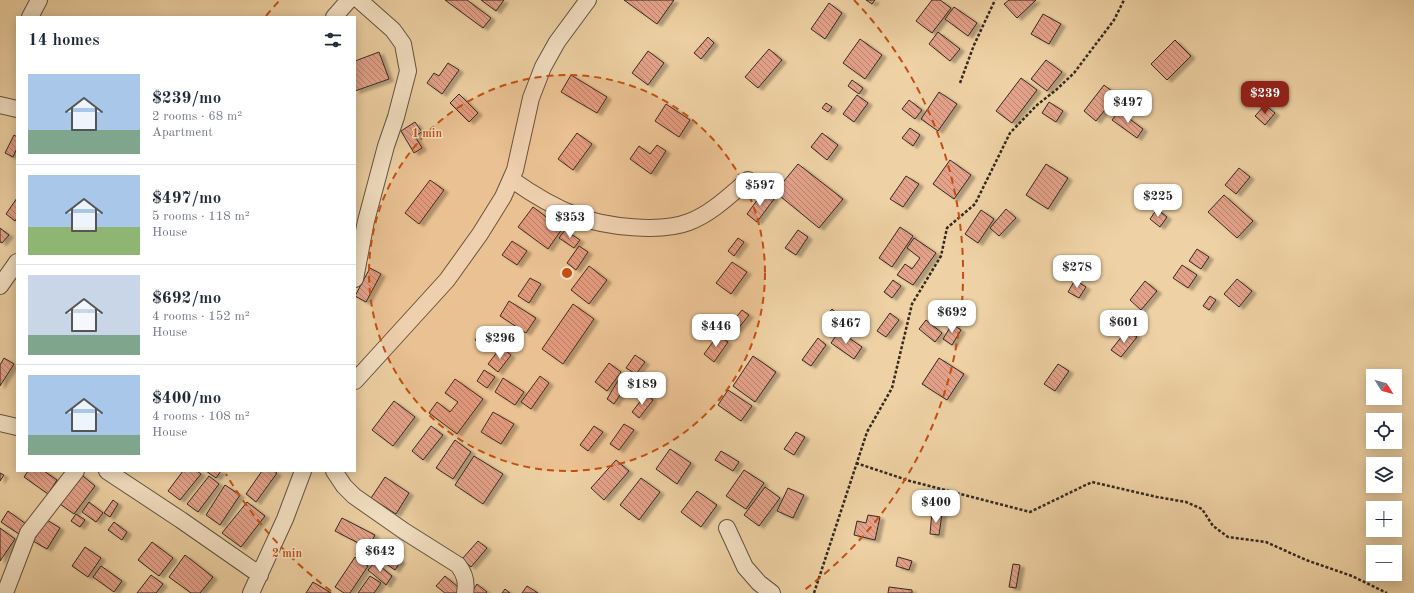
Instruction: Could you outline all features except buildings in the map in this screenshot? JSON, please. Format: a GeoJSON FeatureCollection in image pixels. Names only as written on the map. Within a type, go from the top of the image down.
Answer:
{"type":"FeatureCollection","features":[{"type":"Feature","properties":{"kind":"street"},"geometry":{"type":"LineString","coordinates":[[31,16],[39,0]]}},
{"type":"Feature","properties":{"kind":"street"},"geometry":{"type":"LineString","coordinates":[[335,16],[349,0]]}},
{"type":"Feature","properties":{"kind":"street"},"geometry":{"type":"LineString","coordinates":[[356,274],[366,221],[408,71],[403,44],[393,30],[359,0]]}},
{"type":"Feature","properties":{"kind":"street"},"geometry":{"type":"LineString","coordinates":[[356,380],[447,280],[484,228],[503,197],[515,170],[531,98],[543,67],[557,42],[588,0]]}},
{"type":"Feature","properties":{"kind":"street"},"geometry":{"type":"LineString","coordinates":[[0,105],[16,109]]}},
{"type":"Feature","properties":{"kind":"street"},"geometry":{"type":"LineString","coordinates":[[511,179],[532,194],[578,216],[606,223],[646,228],[667,228],[689,222],[716,207],[748,180]]}},
{"type":"Feature","properties":{"kind":"street"},"geometry":{"type":"LineString","coordinates":[[0,286],[16,263]]}},
{"type":"Feature","properties":{"kind":"street"},"geometry":{"type":"LineString","coordinates":[[0,423],[16,427]]}},
{"type":"Feature","properties":{"kind":"street"},"geometry":{"type":"LineString","coordinates":[[6,593],[28,533],[75,472]]}},
{"type":"Feature","properties":{"kind":"street"},"geometry":{"type":"LineString","coordinates":[[109,472],[260,575]]}},
{"type":"Feature","properties":{"kind":"street"},"geometry":{"type":"LineString","coordinates":[[251,593],[285,519],[303,472]]}},
{"type":"Feature","properties":{"kind":"street"},"geometry":{"type":"LineString","coordinates":[[335,472],[344,486],[354,496],[392,523],[458,565],[463,572],[467,585],[465,593]]}},
{"type":"Feature","properties":{"kind":"street"},"geometry":{"type":"LineString","coordinates":[[727,528],[745,568],[772,593]]}},
{"type":"Feature","properties":{"kind":"path"},"geometry":{"type":"LineString","coordinates":[[960,83],[974,45],[995,0]]}},
{"type":"Feature","properties":{"kind":"path"},"geometry":{"type":"LineString","coordinates":[[814,593],[866,432],[892,388],[912,304],[941,256],[947,228],[975,204],[1010,134],[1037,105],[1074,74],[1114,20],[1124,0]]}},
{"type":"Feature","properties":{"kind":"path"},"geometry":{"type":"LineString","coordinates":[[856,463],[910,481],[1030,512],[1092,482],[1186,502],[1202,509],[1213,526],[1228,537],[1266,542],[1306,560],[1352,576],[1387,593]]}}]}
